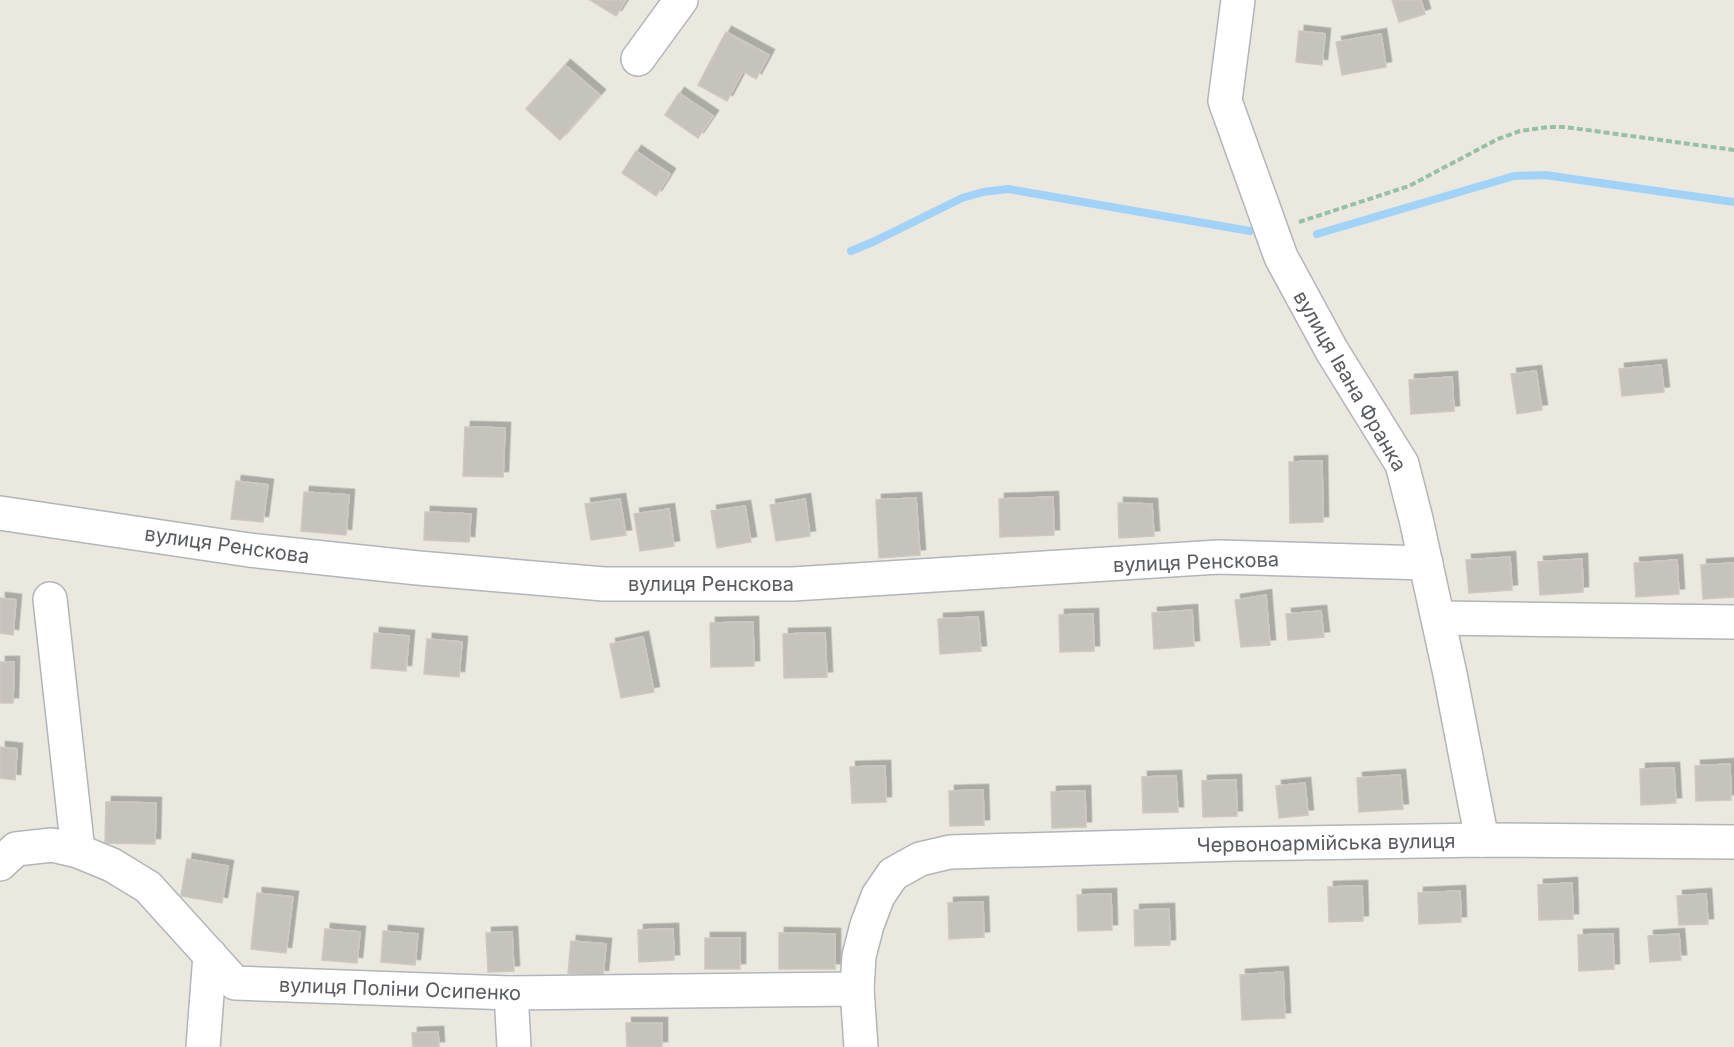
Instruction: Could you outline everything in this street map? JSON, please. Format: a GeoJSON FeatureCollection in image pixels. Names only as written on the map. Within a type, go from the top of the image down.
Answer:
{"type":"FeatureCollection","features":[{"type":"Feature","properties":{"kind":"street"},"geometry":{"type":"LineString","coordinates":[[638,59],[681,0]]}},
{"type":"Feature","properties":{"kind":"street","name":"вулиця Івана Франка"},"geometry":{"type":"LineString","coordinates":[[1238,0],[1226,101],[1281,257],[1326,340],[1402,464],[1450,674],[1482,840]]}},
{"type":"Feature","properties":{"kind":"street","name":"вулиця Ренскова"},"geometry":{"type":"LineString","coordinates":[[0,513],[261,551],[418,568],[604,584],[793,584],[1218,557],[1426,563]]}},
{"type":"Feature","properties":{"kind":"street"},"geometry":{"type":"LineString","coordinates":[[50,599],[78,851]]}},
{"type":"Feature","properties":{"kind":"street"},"geometry":{"type":"LineString","coordinates":[[1438,618],[1734,622]]}},
{"type":"Feature","properties":{"kind":"street","name":"Червоноармійська вулиця"},"geometry":{"type":"LineString","coordinates":[[861,1047],[857,989],[859,956],[867,925],[878,896],[893,874],[920,859],[950,852],[1236,844],[1482,840],[1734,842]]}},
{"type":"Feature","properties":{"kind":"street","name":"вулиця Поліни Осипенко"},"geometry":{"type":"LineString","coordinates":[[0,864],[16,849],[52,845],[78,851],[112,865],[148,887],[235,983],[511,993],[857,989]]}},
{"type":"Feature","properties":{"kind":"street"},"geometry":{"type":"LineString","coordinates":[[203,1047],[210,955]]}},
{"type":"Feature","properties":{"kind":"street"},"geometry":{"type":"LineString","coordinates":[[511,993],[514,1047]]}},
{"type":"Feature","properties":{"kind":"path"},"geometry":{"type":"LineString","coordinates":[[1272,232],[1409,186],[1498,139],[1520,131],[1549,126],[1565,127],[1734,150]]}},
{"type":"Feature","properties":{"kind":"building"},"geometry":{"type":"Polygon","coordinates":[[[590,0],[626,0],[616,16],[590,0]]]}},
{"type":"Feature","properties":{"kind":"building"},"geometry":{"type":"Polygon","coordinates":[[[1392,0],[1421,0],[1425,14],[1399,22],[1392,0]]]}},
{"type":"Feature","properties":{"kind":"building"},"geometry":{"type":"Polygon","coordinates":[[[1299,31],[1325,34],[1322,65],[1296,62],[1299,31]]]}},
{"type":"Feature","properties":{"kind":"building"},"geometry":{"type":"Polygon","coordinates":[[[726,32],[769,55],[756,79],[743,71],[727,101],[698,85],[726,32]]]}},
{"type":"Feature","properties":{"kind":"building"},"geometry":{"type":"Polygon","coordinates":[[[1381,34],[1386,67],[1342,75],[1336,42],[1381,34]]]}},
{"type":"Feature","properties":{"kind":"building"},"geometry":{"type":"Polygon","coordinates":[[[565,65],[600,95],[560,140],[526,109],[565,65]]]}},
{"type":"Feature","properties":{"kind":"building"},"geometry":{"type":"Polygon","coordinates":[[[679,93],[713,116],[698,138],[665,115],[679,93]]]}},
{"type":"Feature","properties":{"kind":"building"},"geometry":{"type":"Polygon","coordinates":[[[636,151],[670,174],[656,196],[622,173],[636,151]]]}},
{"type":"Feature","properties":{"kind":"building"},"geometry":{"type":"Polygon","coordinates":[[[1661,365],[1664,392],[1622,396],[1619,369],[1661,365]]]}},
{"type":"Feature","properties":{"kind":"building"},"geometry":{"type":"Polygon","coordinates":[[[1536,371],[1542,410],[1517,414],[1511,374],[1536,371]]]}},
{"type":"Feature","properties":{"kind":"building"},"geometry":{"type":"Polygon","coordinates":[[[1452,377],[1454,411],[1411,414],[1409,380],[1452,377]]]}},
{"type":"Feature","properties":{"kind":"building"},"geometry":{"type":"Polygon","coordinates":[[[465,427],[505,428],[503,477],[463,476],[465,427]]]}},
{"type":"Feature","properties":{"kind":"building"},"geometry":{"type":"Polygon","coordinates":[[[1322,461],[1323,522],[1290,523],[1289,462],[1322,461]]]}},
{"type":"Feature","properties":{"kind":"building"},"geometry":{"type":"Polygon","coordinates":[[[236,481],[268,485],[263,522],[231,519],[236,481]]]}},
{"type":"Feature","properties":{"kind":"building"},"geometry":{"type":"Polygon","coordinates":[[[304,492],[349,495],[346,535],[301,531],[304,492]]]}},
{"type":"Feature","properties":{"kind":"building"},"geometry":{"type":"Polygon","coordinates":[[[1053,497],[1054,535],[1000,537],[999,499],[1053,497]]]}},
{"type":"Feature","properties":{"kind":"building"},"geometry":{"type":"Polygon","coordinates":[[[916,498],[920,555],[879,558],[876,500],[916,498]]]}},
{"type":"Feature","properties":{"kind":"building"},"geometry":{"type":"Polygon","coordinates":[[[620,499],[626,535],[591,540],[585,504],[620,499]]]}},
{"type":"Feature","properties":{"kind":"building"},"geometry":{"type":"Polygon","coordinates":[[[805,499],[810,536],[776,541],[770,505],[805,499]]]}},
{"type":"Feature","properties":{"kind":"building"},"geometry":{"type":"Polygon","coordinates":[[[1118,503],[1152,504],[1154,536],[1119,538],[1118,503]]]}},
{"type":"Feature","properties":{"kind":"building"},"geometry":{"type":"Polygon","coordinates":[[[745,506],[751,542],[717,548],[711,511],[745,506]]]}},
{"type":"Feature","properties":{"kind":"building"},"geometry":{"type":"Polygon","coordinates":[[[669,509],[674,546],[640,551],[634,514],[669,509]]]}},
{"type":"Feature","properties":{"kind":"building"},"geometry":{"type":"Polygon","coordinates":[[[425,512],[471,514],[469,542],[424,540],[425,512]]]}},
{"type":"Feature","properties":{"kind":"building"},"geometry":{"type":"Polygon","coordinates":[[[1510,557],[1512,590],[1469,593],[1466,560],[1510,557]]]}},
{"type":"Feature","properties":{"kind":"building"},"geometry":{"type":"Polygon","coordinates":[[[1582,559],[1583,592],[1540,595],[1538,562],[1582,559]]]}},
{"type":"Feature","properties":{"kind":"building"},"geometry":{"type":"Polygon","coordinates":[[[1677,560],[1679,594],[1636,597],[1634,563],[1677,560]]]}},
{"type":"Feature","properties":{"kind":"building"},"geometry":{"type":"Polygon","coordinates":[[[1734,563],[1734,597],[1703,599],[1701,565],[1734,563]]]}},
{"type":"Feature","properties":{"kind":"building"},"geometry":{"type":"Polygon","coordinates":[[[1266,595],[1270,645],[1241,647],[1235,600],[1266,595]]]}},
{"type":"Feature","properties":{"kind":"building"},"geometry":{"type":"Polygon","coordinates":[[[0,598],[16,600],[13,635],[0,633],[0,598]]]}},
{"type":"Feature","properties":{"kind":"building"},"geometry":{"type":"Polygon","coordinates":[[[1192,610],[1194,646],[1154,649],[1152,613],[1192,610]]]}},
{"type":"Feature","properties":{"kind":"building"},"geometry":{"type":"Polygon","coordinates":[[[1321,611],[1324,637],[1288,640],[1286,614],[1321,611]]]}},
{"type":"Feature","properties":{"kind":"building"},"geometry":{"type":"Polygon","coordinates":[[[1093,614],[1094,651],[1060,652],[1059,615],[1093,614]]]}},
{"type":"Feature","properties":{"kind":"building"},"geometry":{"type":"Polygon","coordinates":[[[978,617],[981,651],[940,654],[938,619],[978,617]]]}},
{"type":"Feature","properties":{"kind":"building"},"geometry":{"type":"Polygon","coordinates":[[[753,622],[754,666],[711,667],[710,623],[753,622]]]}},
{"type":"Feature","properties":{"kind":"building"},"geometry":{"type":"Polygon","coordinates":[[[374,633],[409,636],[406,671],[371,668],[374,633]]]}},
{"type":"Feature","properties":{"kind":"building"},"geometry":{"type":"Polygon","coordinates":[[[825,633],[827,677],[784,678],[783,634],[825,633]]]}},
{"type":"Feature","properties":{"kind":"building"},"geometry":{"type":"Polygon","coordinates":[[[643,637],[654,692],[621,698],[610,644],[643,637]]]}},
{"type":"Feature","properties":{"kind":"building"},"geometry":{"type":"Polygon","coordinates":[[[427,639],[462,642],[459,677],[424,674],[427,639]]]}},
{"type":"Feature","properties":{"kind":"building"},"geometry":{"type":"Polygon","coordinates":[[[0,662],[14,662],[13,703],[0,703],[0,662]]]}},
{"type":"Feature","properties":{"kind":"building"},"geometry":{"type":"Polygon","coordinates":[[[0,747],[17,749],[15,780],[0,778],[0,747]]]}},
{"type":"Feature","properties":{"kind":"building"},"geometry":{"type":"Polygon","coordinates":[[[1730,764],[1731,800],[1696,801],[1695,766],[1730,764]]]}},
{"type":"Feature","properties":{"kind":"building"},"geometry":{"type":"Polygon","coordinates":[[[885,766],[886,802],[852,803],[850,767],[885,766]]]}},
{"type":"Feature","properties":{"kind":"building"},"geometry":{"type":"Polygon","coordinates":[[[1674,768],[1676,803],[1641,805],[1640,769],[1674,768]]]}},
{"type":"Feature","properties":{"kind":"building"},"geometry":{"type":"Polygon","coordinates":[[[1400,775],[1403,809],[1359,812],[1357,778],[1400,775]]]}},
{"type":"Feature","properties":{"kind":"building"},"geometry":{"type":"Polygon","coordinates":[[[1176,776],[1178,812],[1143,813],[1142,777],[1176,776]]]}},
{"type":"Feature","properties":{"kind":"building"},"geometry":{"type":"Polygon","coordinates":[[[1236,780],[1237,816],[1203,817],[1202,781],[1236,780]]]}},
{"type":"Feature","properties":{"kind":"building"},"geometry":{"type":"Polygon","coordinates":[[[1305,783],[1308,815],[1279,818],[1276,786],[1305,783]]]}},
{"type":"Feature","properties":{"kind":"building"},"geometry":{"type":"Polygon","coordinates":[[[983,790],[984,825],[950,826],[949,791],[983,790]]]}},
{"type":"Feature","properties":{"kind":"building"},"geometry":{"type":"Polygon","coordinates":[[[1085,791],[1086,827],[1052,828],[1051,792],[1085,791]]]}},
{"type":"Feature","properties":{"kind":"building"},"geometry":{"type":"Polygon","coordinates":[[[106,802],[156,803],[155,844],[105,843],[106,802]]]}},
{"type":"Feature","properties":{"kind":"building"},"geometry":{"type":"Polygon","coordinates":[[[187,859],[228,866],[222,903],[181,896],[187,859]]]}},
{"type":"Feature","properties":{"kind":"building"},"geometry":{"type":"Polygon","coordinates":[[[1572,883],[1573,919],[1539,920],[1538,885],[1572,883]]]}},
{"type":"Feature","properties":{"kind":"building"},"geometry":{"type":"Polygon","coordinates":[[[1362,886],[1363,921],[1329,922],[1328,887],[1362,886]]]}},
{"type":"Feature","properties":{"kind":"building"},"geometry":{"type":"Polygon","coordinates":[[[1460,891],[1461,922],[1419,924],[1418,893],[1460,891]]]}},
{"type":"Feature","properties":{"kind":"building"},"geometry":{"type":"Polygon","coordinates":[[[257,893],[293,897],[286,953],[251,949],[257,893]]]}},
{"type":"Feature","properties":{"kind":"building"},"geometry":{"type":"Polygon","coordinates":[[[1111,894],[1112,930],[1078,931],[1077,895],[1111,894]]]}},
{"type":"Feature","properties":{"kind":"building"},"geometry":{"type":"Polygon","coordinates":[[[1706,894],[1708,924],[1679,925],[1677,896],[1706,894]]]}},
{"type":"Feature","properties":{"kind":"building"},"geometry":{"type":"Polygon","coordinates":[[[983,902],[984,937],[949,939],[948,903],[983,902]]]}},
{"type":"Feature","properties":{"kind":"building"},"geometry":{"type":"Polygon","coordinates":[[[1169,909],[1170,945],[1135,946],[1134,910],[1169,909]]]}},
{"type":"Feature","properties":{"kind":"building"},"geometry":{"type":"Polygon","coordinates":[[[325,929],[360,932],[357,963],[322,960],[325,929]]]}},
{"type":"Feature","properties":{"kind":"building"},"geometry":{"type":"Polygon","coordinates":[[[673,929],[674,960],[639,962],[638,930],[673,929]]]}},
{"type":"Feature","properties":{"kind":"building"},"geometry":{"type":"Polygon","coordinates":[[[383,931],[418,934],[415,965],[381,962],[383,931]]]}},
{"type":"Feature","properties":{"kind":"building"},"geometry":{"type":"Polygon","coordinates":[[[512,932],[514,971],[488,972],[486,933],[512,932]]]}},
{"type":"Feature","properties":{"kind":"building"},"geometry":{"type":"Polygon","coordinates":[[[779,933],[835,934],[835,969],[779,969],[779,933]]]}},
{"type":"Feature","properties":{"kind":"building"},"geometry":{"type":"Polygon","coordinates":[[[1613,934],[1614,969],[1579,971],[1578,935],[1613,934]]]}},
{"type":"Feature","properties":{"kind":"building"},"geometry":{"type":"Polygon","coordinates":[[[1679,934],[1681,960],[1650,962],[1648,936],[1679,934]]]}},
{"type":"Feature","properties":{"kind":"building"},"geometry":{"type":"Polygon","coordinates":[[[705,938],[740,938],[740,969],[705,969],[705,938]]]}},
{"type":"Feature","properties":{"kind":"building"},"geometry":{"type":"Polygon","coordinates":[[[571,941],[606,944],[603,976],[568,973],[571,941]]]}},
{"type":"Feature","properties":{"kind":"building"},"geometry":{"type":"Polygon","coordinates":[[[1283,972],[1285,1018],[1242,1020],[1240,975],[1283,972]]]}},
{"type":"Feature","properties":{"kind":"building"},"geometry":{"type":"Polygon","coordinates":[[[626,1023],[662,1023],[662,1047],[627,1047],[626,1023]]]}},
{"type":"Feature","properties":{"kind":"building"},"geometry":{"type":"Polygon","coordinates":[[[438,1032],[439,1047],[413,1047],[412,1033],[438,1032]]]}},
{"type":"Feature","properties":{"kind":"waterway"},"geometry":{"type":"LineString","coordinates":[[1317,234],[1514,176],[1545,175],[1734,202]]}},
{"type":"Feature","properties":{"kind":"waterway"},"geometry":{"type":"LineString","coordinates":[[851,251],[962,198],[983,192],[1008,189],[1250,231]]}}]}
